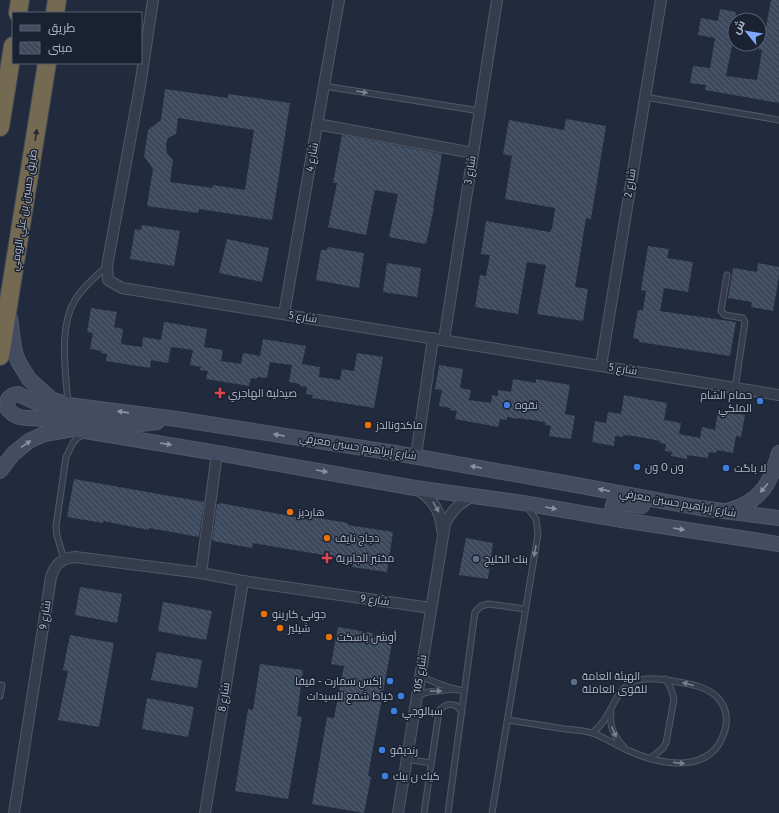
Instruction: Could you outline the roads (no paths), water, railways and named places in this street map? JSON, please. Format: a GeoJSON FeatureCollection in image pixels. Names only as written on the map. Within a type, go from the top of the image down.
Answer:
{"type":"FeatureCollection","features":[{"type":"Feature","properties":{"kind":"highway"},"geometry":{"type":"LineString","coordinates":[[18,12],[20,0]]}},
{"type":"Feature","properties":{"kind":"highway"},"geometry":{"type":"LineString","coordinates":[[55,12],[57,0]]}},
{"type":"Feature","properties":{"kind":"highway"},"geometry":{"type":"LineString","coordinates":[[0,127],[12,52]]}},
{"type":"Feature","properties":{"kind":"highway","name":"طريق حسين بن علي الرومي"},"geometry":{"type":"LineString","coordinates":[[0,356],[47,64]]}},
{"type":"Feature","properties":{"kind":"street"},"geometry":{"type":"LineString","coordinates":[[107,266],[140,86],[153,0]]}},
{"type":"Feature","properties":{"kind":"street","name":"شارع 4"},"geometry":{"type":"LineString","coordinates":[[284,314],[339,0]]}},
{"type":"Feature","properties":{"kind":"street","name":"شارع 3"},"geometry":{"type":"LineString","coordinates":[[444,340],[497,0]]}},
{"type":"Feature","properties":{"kind":"street","name":"شارع 2"},"geometry":{"type":"LineString","coordinates":[[601,366],[644,96],[661,0]]}},
{"type":"Feature","properties":{"kind":"street"},"geometry":{"type":"LineString","coordinates":[[317,124],[473,153]]}},
{"type":"Feature","properties":{"kind":"street","name":"شارع 5"},"geometry":{"type":"LineString","coordinates":[[107,266],[108,280],[122,288],[779,395]]}},
{"type":"Feature","properties":{"kind":"street","name":"شارع إبراهيم حسين معرفي"},"geometry":{"type":"LineString","coordinates":[[10,298],[11,328],[14,348],[18,361],[29,379],[44,394],[51,399],[68,405],[177,419],[416,456],[700,508],[779,518]]}},
{"type":"Feature","properties":{"kind":"street"},"geometry":{"type":"LineString","coordinates":[[416,456],[433,338]]}},
{"type":"Feature","properties":{"kind":"street"},"geometry":{"type":"LineString","coordinates":[[177,419],[131,425],[54,411],[18,394],[12,395],[8,399],[7,408],[10,413],[23,418],[42,419],[73,429],[415,488],[779,544]]}},
{"type":"Feature","properties":{"kind":"street"},"geometry":{"type":"LineString","coordinates":[[0,472],[13,454],[29,441],[44,434],[73,429]]}},
{"type":"Feature","properties":{"kind":"street"},"geometry":{"type":"LineString","coordinates":[[202,573],[217,453]]}},
{"type":"Feature","properties":{"kind":"street"},"geometry":{"type":"LineString","coordinates":[[725,512],[748,503],[765,488],[773,474],[779,453]]}},
{"type":"Feature","properties":{"kind":"street","name":"شارع 105"},"geometry":{"type":"LineString","coordinates":[[415,488],[425,494],[433,502],[439,512],[443,534]]}},
{"type":"Feature","properties":{"kind":"street","name":"شارع 105"},"geometry":{"type":"LineString","coordinates":[[398,813],[445,524],[456,507],[465,500],[474,496]]}},
{"type":"Feature","properties":{"kind":"street"},"geometry":{"type":"LineString","coordinates":[[622,520],[612,510],[615,504],[675,510],[700,508]]}},
{"type":"Feature","properties":{"kind":"street","name":"شارع 9"},"geometry":{"type":"LineString","coordinates":[[14,813],[51,577],[56,566],[64,560],[75,557],[202,573],[243,581],[431,608]]}},
{"type":"Feature","properties":{"kind":"street","name":"شارع 8"},"geometry":{"type":"LineString","coordinates":[[205,813],[243,581]]}},
{"type":"Feature","properties":{"kind":"lane"},"geometry":{"type":"LineString","coordinates":[[324,86],[480,111]]}},
{"type":"Feature","properties":{"kind":"lane"},"geometry":{"type":"LineString","coordinates":[[644,96],[779,120]]}},
{"type":"Feature","properties":{"kind":"lane"},"geometry":{"type":"LineString","coordinates":[[68,405],[64,349],[66,326],[74,301],[87,284],[107,266]]}},
{"type":"Feature","properties":{"kind":"lane"},"geometry":{"type":"LineString","coordinates":[[727,275],[721,311],[725,315],[743,318],[745,322],[735,388]]}},
{"type":"Feature","properties":{"kind":"lane"},"geometry":{"type":"LineString","coordinates":[[64,560],[57,536],[56,526],[66,457],[77,438],[88,431]]}},
{"type":"Feature","properties":{"kind":"lane"},"geometry":{"type":"LineString","coordinates":[[492,813],[538,529],[534,515],[523,504]]}},
{"type":"Feature","properties":{"kind":"lane"},"geometry":{"type":"LineString","coordinates":[[448,813],[474,616],[477,609],[481,606],[489,604],[525,609]]}},
{"type":"Feature","properties":{"kind":"lane"},"geometry":{"type":"LineString","coordinates":[[420,675],[455,690]]}},
{"type":"Feature","properties":{"kind":"lane"},"geometry":{"type":"LineString","coordinates":[[508,720],[592,733],[628,751],[664,761],[686,764],[704,759],[711,755],[718,747],[726,728],[726,714],[724,707],[717,697],[708,690],[665,679],[644,678],[634,681],[621,692],[602,725],[592,733]]}},
{"type":"Feature","properties":{"kind":"lane"},"geometry":{"type":"LineString","coordinates":[[652,758],[664,748],[666,743],[674,699],[670,686],[665,679]]}},
{"type":"Feature","properties":{"kind":"lane"},"geometry":{"type":"LineString","coordinates":[[0,696],[2,685]]}},
{"type":"Feature","properties":{"kind":"lane"},"geometry":{"type":"LineString","coordinates":[[417,695],[428,692],[455,690],[464,691]]}},
{"type":"Feature","properties":{"kind":"lane"},"geometry":{"type":"LineString","coordinates":[[424,813],[440,711],[444,706],[451,704],[458,707],[462,713]]}},
{"type":"Feature","properties":{"kind":"lane"},"geometry":{"type":"LineString","coordinates":[[611,709],[610,717],[614,734],[628,751]]}},
{"type":"Feature","properties":{"kind":"lane"},"geometry":{"type":"LineString","coordinates":[[406,759],[431,763]]}},
{"type":"Feature","properties":{"kind":"place","name":"صيدلية الهاجري"},"geometry":{"type":"Point","coordinates":[220,393]}},
{"type":"Feature","properties":{"kind":"place","name":"حمام الشام الملكي"},"geometry":{"type":"Point","coordinates":[760,401]}},
{"type":"Feature","properties":{"kind":"place","name":"نقوه"},"geometry":{"type":"Point","coordinates":[507,405]}},
{"type":"Feature","properties":{"kind":"place","name":"ماكدونالدز"},"geometry":{"type":"Point","coordinates":[368,425]}},
{"type":"Feature","properties":{"kind":"place","name":"ون O ون"},"geometry":{"type":"Point","coordinates":[637,467]}},
{"type":"Feature","properties":{"kind":"place","name":"لا باگت"},"geometry":{"type":"Point","coordinates":[726,468]}},
{"type":"Feature","properties":{"kind":"place","name":"هارديز"},"geometry":{"type":"Point","coordinates":[290,512]}},
{"type":"Feature","properties":{"kind":"place","name":"دجاج نايف"},"geometry":{"type":"Point","coordinates":[327,538]}},
{"type":"Feature","properties":{"kind":"place","name":"مختبر الجابرية"},"geometry":{"type":"Point","coordinates":[327,558]}},
{"type":"Feature","properties":{"kind":"place","name":"بنك الخليج"},"geometry":{"type":"Point","coordinates":[476,559]}},
{"type":"Feature","properties":{"kind":"place","name":"جوني كارينو"},"geometry":{"type":"Point","coordinates":[264,614]}},
{"type":"Feature","properties":{"kind":"place","name":"شيليز"},"geometry":{"type":"Point","coordinates":[280,628]}},
{"type":"Feature","properties":{"kind":"place","name":"أوشن باسكت"},"geometry":{"type":"Point","coordinates":[329,637]}},
{"type":"Feature","properties":{"kind":"place","name":"إكس سمارت - فيفا"},"geometry":{"type":"Point","coordinates":[390,681]}},
{"type":"Feature","properties":{"kind":"place","name":"الهيئة العامة للقوى العاملة"},"geometry":{"type":"Point","coordinates":[574,682]}},
{"type":"Feature","properties":{"kind":"place","name":"خياط شمع للسيدات"},"geometry":{"type":"Point","coordinates":[401,696]}},
{"type":"Feature","properties":{"kind":"place","name":"سبالوجي"},"geometry":{"type":"Point","coordinates":[394,711]}},
{"type":"Feature","properties":{"kind":"place","name":"رنديڤو"},"geometry":{"type":"Point","coordinates":[382,750]}},
{"type":"Feature","properties":{"kind":"place","name":"كيك ن بيك"},"geometry":{"type":"Point","coordinates":[385,776]}}]}
